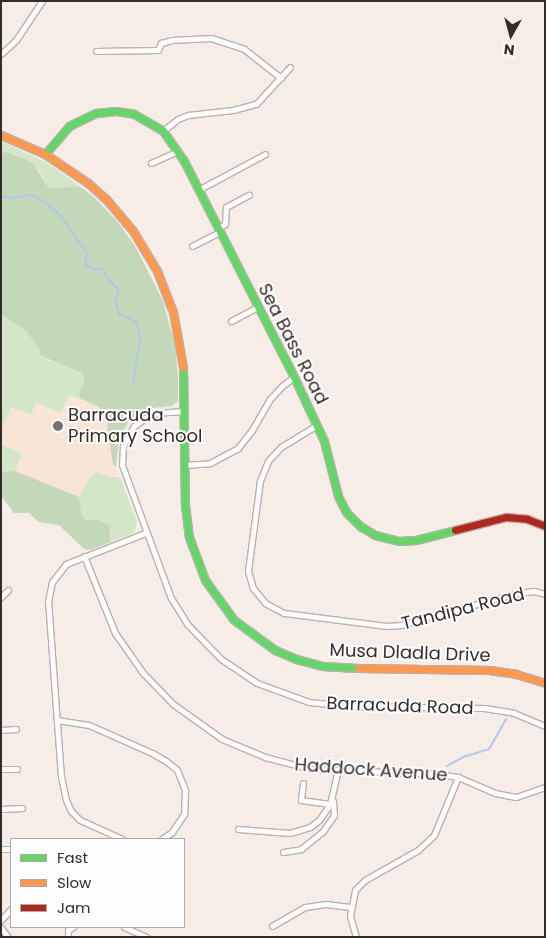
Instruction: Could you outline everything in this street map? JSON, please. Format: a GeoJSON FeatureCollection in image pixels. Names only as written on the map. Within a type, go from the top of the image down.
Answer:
{"type":"FeatureCollection","features":[{"type":"Feature","properties":{"kind":"street"},"geometry":{"type":"LineString","coordinates":[[1,54],[16,40],[42,1]]}},
{"type":"Feature","properties":{"kind":"street"},"geometry":{"type":"LineString","coordinates":[[96,51],[158,50],[160,44],[172,40],[211,38],[244,49],[281,78]]}},
{"type":"Feature","properties":{"kind":"street"},"geometry":{"type":"LineString","coordinates":[[163,131],[178,119],[188,115],[234,110],[256,104],[290,68]]}},
{"type":"Feature","properties":{"kind":"street","name":"Sea Bass Road"},"geometry":{"type":"LineString","coordinates":[[45,154],[69,126],[96,113],[116,111],[134,114],[147,119],[163,131],[178,151],[317,425],[324,441],[342,503],[352,519],[375,535],[392,540],[416,540],[506,517],[527,519],[545,526]]}},
{"type":"Feature","properties":{"kind":"street","name":"Musa Dladla Drive"},"geometry":{"type":"LineString","coordinates":[[1,135],[45,154],[69,168],[106,199],[133,231],[153,264],[168,297],[180,340],[183,367],[186,522],[199,568],[214,596],[228,613],[248,632],[267,645],[296,659],[322,666],[489,670],[516,674],[545,683]]}},
{"type":"Feature","properties":{"kind":"street"},"geometry":{"type":"LineString","coordinates":[[151,163],[178,151]]}},
{"type":"Feature","properties":{"kind":"street"},"geometry":{"type":"LineString","coordinates":[[198,190],[265,154]]}},
{"type":"Feature","properties":{"kind":"street"},"geometry":{"type":"LineString","coordinates":[[192,246],[219,230],[225,224],[226,207],[248,195]]}},
{"type":"Feature","properties":{"kind":"street"},"geometry":{"type":"LineString","coordinates":[[231,320],[256,307]]}},
{"type":"Feature","properties":{"kind":"street"},"geometry":{"type":"LineString","coordinates":[[184,466],[219,460],[238,448],[252,430],[269,400],[282,386],[294,378]]}},
{"type":"Feature","properties":{"kind":"street","name":"Barracuda Road"},"geometry":{"type":"LineString","coordinates":[[184,411],[158,413],[144,418],[134,426],[123,446],[121,460],[124,474],[166,588],[187,624],[221,659],[257,683],[286,695],[322,704],[484,708],[514,713],[545,726]]}},
{"type":"Feature","properties":{"kind":"street","name":"Tandipa Road"},"geometry":{"type":"LineString","coordinates":[[317,425],[281,447],[268,461],[260,480],[248,571],[253,588],[265,603],[284,613],[386,626],[401,625],[517,593],[534,591],[545,594]]}},
{"type":"Feature","properties":{"kind":"street"},"geometry":{"type":"LineString","coordinates":[[120,838],[85,823],[71,811],[63,791],[49,591],[62,567],[84,556],[145,533]]}},
{"type":"Feature","properties":{"kind":"street","name":"Haddock Avenue"},"geometry":{"type":"LineString","coordinates":[[84,556],[115,633],[143,673],[173,704],[206,729],[243,749],[292,765],[311,769],[432,773],[458,777],[506,796],[526,795],[545,787]]}},
{"type":"Feature","properties":{"kind":"street"},"geometry":{"type":"LineString","coordinates":[[1,597],[8,590]]}},
{"type":"Feature","properties":{"kind":"street"},"geometry":{"type":"LineString","coordinates":[[57,720],[89,725],[152,753],[177,770],[185,790],[184,814],[172,832],[163,838]]}},
{"type":"Feature","properties":{"kind":"street"},"geometry":{"type":"LineString","coordinates":[[1,730],[16,729]]}},
{"type":"Feature","properties":{"kind":"street"},"geometry":{"type":"LineString","coordinates":[[1,769],[17,769]]}},
{"type":"Feature","properties":{"kind":"street"},"geometry":{"type":"LineString","coordinates":[[283,852],[301,849],[323,831],[334,815],[333,798],[338,770]]}},
{"type":"Feature","properties":{"kind":"street"},"geometry":{"type":"LineString","coordinates":[[356,937],[350,916],[350,907],[355,890],[365,880],[407,857],[434,835],[458,777]]}},
{"type":"Feature","properties":{"kind":"street"},"geometry":{"type":"LineString","coordinates":[[303,782],[301,799],[330,804]]}},
{"type":"Feature","properties":{"kind":"street"},"geometry":{"type":"LineString","coordinates":[[238,829],[301,831],[319,820],[333,798]]}},
{"type":"Feature","properties":{"kind":"street"},"geometry":{"type":"LineString","coordinates":[[1,809],[22,808]]}},
{"type":"Feature","properties":{"kind":"street"},"geometry":{"type":"LineString","coordinates":[[272,926],[305,907],[326,904],[350,907]]}},
{"type":"Feature","properties":{"kind":"street"},"geometry":{"type":"LineString","coordinates":[[1,920],[10,910]]}},
{"type":"Feature","properties":{"kind":"street"},"geometry":{"type":"LineString","coordinates":[[1,928],[8,937]]}},
{"type":"Feature","properties":{"kind":"street"},"geometry":{"type":"LineString","coordinates":[[68,937],[69,928]]}},
{"type":"Feature","properties":{"kind":"street"},"geometry":{"type":"LineString","coordinates":[[126,928],[146,937]]}},
{"type":"Feature","properties":{"kind":"shaded area","name":"Barracuda Primary School"},"geometry":{"type":"Polygon","coordinates":[[[1,342],[112,378],[117,478],[75,500],[1,475],[1,342]]]}},
{"type":"Feature","properties":{"kind":"green space"},"geometry":{"type":"Polygon","coordinates":[[[1,141],[46,162],[84,189],[49,188],[40,172],[24,158],[13,153],[1,154],[1,141]]]}},
{"type":"Feature","properties":{"kind":"green space"},"geometry":{"type":"Polygon","coordinates":[[[6,152],[24,158],[34,165],[49,188],[79,187],[96,199],[117,221],[135,246],[163,301],[175,345],[178,401],[172,406],[153,408],[142,412],[128,422],[119,439],[116,466],[113,465],[106,417],[99,407],[80,398],[79,391],[85,381],[82,373],[39,355],[40,351],[27,332],[1,314],[1,154],[6,152]]]}},
{"type":"Feature","properties":{"kind":"green space"},"geometry":{"type":"Polygon","coordinates":[[[1,314],[27,332],[40,351],[39,356],[82,373],[85,381],[81,388],[82,400],[69,395],[61,413],[36,402],[31,415],[11,407],[1,431],[1,314]]]}},
{"type":"Feature","properties":{"kind":"green space"},"geometry":{"type":"Polygon","coordinates":[[[1,445],[22,453],[15,471],[1,472],[1,445]]]}},
{"type":"Feature","properties":{"kind":"green space"},"geometry":{"type":"Polygon","coordinates":[[[15,471],[79,497],[82,515],[86,520],[99,520],[109,525],[111,542],[90,550],[84,549],[59,525],[39,522],[29,513],[14,513],[1,496],[1,472],[15,471]]]}},
{"type":"Feature","properties":{"kind":"green space"},"geometry":{"type":"Polygon","coordinates":[[[95,472],[111,477],[120,477],[137,522],[135,531],[130,535],[111,542],[111,531],[99,520],[86,520],[82,515],[79,497],[95,472]]]}},
{"type":"Feature","properties":{"kind":"waterway"},"geometry":{"type":"LineString","coordinates":[[1,196],[12,198],[31,195],[39,198],[59,214],[87,253],[85,264],[92,269],[103,269],[107,278],[119,290],[115,300],[119,314],[137,322],[140,342],[133,380]]}},
{"type":"Feature","properties":{"kind":"waterway"},"geometry":{"type":"LineString","coordinates":[[447,766],[463,757],[489,749],[506,720]]}},
{"type":"Feature","properties":{"kind":"traffic: fast"},"geometry":{"type":"LineString","coordinates":[[45,154],[69,126],[96,113],[116,111],[134,114],[163,131],[184,161],[294,377],[324,441],[338,496],[346,512],[360,526],[375,535],[399,541],[416,540],[455,530]]}},
{"type":"Feature","properties":{"kind":"traffic: fast"},"geometry":{"type":"LineString","coordinates":[[183,367],[185,505],[189,537],[205,580],[234,620],[275,650],[296,659],[322,666],[358,668]]}},
{"type":"Feature","properties":{"kind":"traffic: slow"},"geometry":{"type":"LineString","coordinates":[[1,135],[45,154],[88,183],[106,199],[133,231],[157,271],[173,312],[183,367]]}},
{"type":"Feature","properties":{"kind":"traffic: slow"},"geometry":{"type":"LineString","coordinates":[[358,668],[489,670],[516,674],[545,683]]}},
{"type":"Feature","properties":{"kind":"traffic: jam"},"geometry":{"type":"LineString","coordinates":[[455,530],[506,517],[527,519],[545,526]]}},
{"type":"Feature","properties":{"kind":"place","name":"Barracuda Primary School"},"geometry":{"type":"Point","coordinates":[58,426]}}]}
